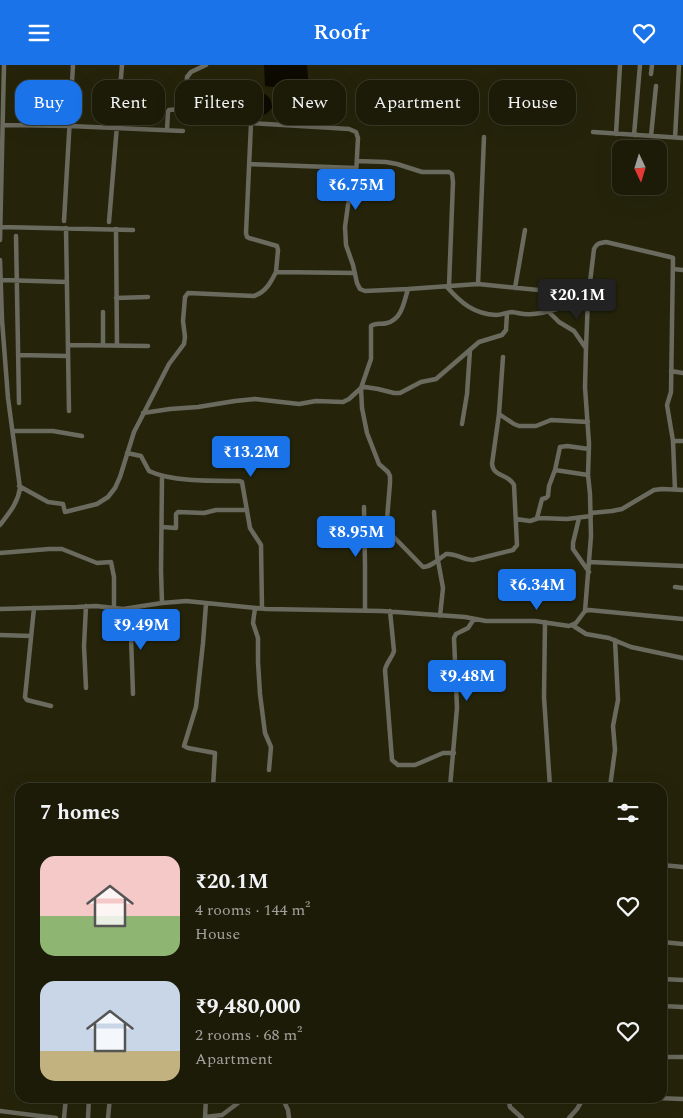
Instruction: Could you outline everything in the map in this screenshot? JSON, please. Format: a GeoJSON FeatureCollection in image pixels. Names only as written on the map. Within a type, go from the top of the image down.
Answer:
{"type":"FeatureCollection","features":[{"type":"Feature","properties":{"kind":"street"},"geometry":{"type":"LineString","coordinates":[[0,240],[4,125],[2,72],[4,65]]}},
{"type":"Feature","properties":{"kind":"street"},"geometry":{"type":"LineString","coordinates":[[64,221],[73,65]]}},
{"type":"Feature","properties":{"kind":"street"},"geometry":{"type":"LineString","coordinates":[[109,222],[122,65]]}},
{"type":"Feature","properties":{"kind":"street"},"geometry":{"type":"LineString","coordinates":[[187,80],[191,71],[206,65]]}},
{"type":"Feature","properties":{"kind":"street"},"geometry":{"type":"LineString","coordinates":[[616,134],[620,65]]}},
{"type":"Feature","properties":{"kind":"street"},"geometry":{"type":"LineString","coordinates":[[634,135],[640,65]]}},
{"type":"Feature","properties":{"kind":"street"},"geometry":{"type":"LineString","coordinates":[[651,74],[652,65]]}},
{"type":"Feature","properties":{"kind":"street"},"geometry":{"type":"LineString","coordinates":[[675,138],[679,65]]}},
{"type":"Feature","properties":{"kind":"street"},"geometry":{"type":"LineString","coordinates":[[651,136],[656,86]]}},
{"type":"Feature","properties":{"kind":"street"},"geometry":{"type":"LineString","coordinates":[[167,130],[168,111],[175,110]]}},
{"type":"Feature","properties":{"kind":"street"},"geometry":{"type":"LineString","coordinates":[[263,124],[353,130],[356,132],[358,137],[356,168],[345,227],[346,245],[358,287],[362,290],[478,284],[589,297]]}},
{"type":"Feature","properties":{"kind":"street"},"geometry":{"type":"LineString","coordinates":[[4,125],[15,125]]}},
{"type":"Feature","properties":{"kind":"street"},"geometry":{"type":"LineString","coordinates":[[26,125],[183,131]]}},
{"type":"Feature","properties":{"kind":"street"},"geometry":{"type":"LineString","coordinates":[[19,486],[48,502],[63,504],[65,512],[102,502],[112,493],[118,483],[134,432],[169,364],[185,341],[183,321],[186,295],[191,293],[254,296],[258,295],[271,283],[276,272],[277,246],[249,238],[246,235],[251,125]]}},
{"type":"Feature","properties":{"kind":"street"},"geometry":{"type":"LineString","coordinates":[[593,132],[683,138]]}},
{"type":"Feature","properties":{"kind":"street"},"geometry":{"type":"LineString","coordinates":[[478,284],[484,137]]}},
{"type":"Feature","properties":{"kind":"street"},"geometry":{"type":"LineString","coordinates":[[356,161],[386,162],[422,172],[449,172],[452,174],[448,287],[462,303],[475,311],[495,315],[507,313],[530,314],[555,309],[589,297]]}},
{"type":"Feature","properties":{"kind":"street"},"geometry":{"type":"LineString","coordinates":[[249,164],[356,168]]}},
{"type":"Feature","properties":{"kind":"street"},"geometry":{"type":"LineString","coordinates":[[0,227],[133,230]]}},
{"type":"Feature","properties":{"kind":"street"},"geometry":{"type":"LineString","coordinates":[[66,228],[69,411]]}},
{"type":"Feature","properties":{"kind":"street"},"geometry":{"type":"LineString","coordinates":[[116,229],[116,345]]}},
{"type":"Feature","properties":{"kind":"street"},"geometry":{"type":"LineString","coordinates":[[515,288],[524,230]]}},
{"type":"Feature","properties":{"kind":"street"},"geometry":{"type":"LineString","coordinates":[[16,236],[19,403]]}},
{"type":"Feature","properties":{"kind":"street"},"geometry":{"type":"LineString","coordinates":[[572,625],[585,611],[592,536],[585,387],[589,297],[594,249],[599,243],[606,242],[670,257],[673,260],[671,392],[667,405],[673,441],[675,490]]}},
{"type":"Feature","properties":{"kind":"street"},"geometry":{"type":"LineString","coordinates":[[0,260],[1,320],[19,486],[15,504],[0,525]]}},
{"type":"Feature","properties":{"kind":"street"},"geometry":{"type":"LineString","coordinates":[[673,269],[683,270]]}},
{"type":"Feature","properties":{"kind":"street"},"geometry":{"type":"LineString","coordinates":[[276,272],[355,273]]}},
{"type":"Feature","properties":{"kind":"street"},"geometry":{"type":"LineString","coordinates":[[1,280],[67,282]]}},
{"type":"Feature","properties":{"kind":"street"},"geometry":{"type":"LineString","coordinates":[[408,289],[399,316],[388,323],[374,323],[371,326],[371,359],[361,388],[362,409],[367,433],[379,465],[390,476],[387,519],[389,531],[423,567],[446,554],[452,553],[473,561],[513,550],[517,545],[515,489],[513,482],[508,477],[495,472],[493,468],[503,357]]}},
{"type":"Feature","properties":{"kind":"street"},"geometry":{"type":"LineString","coordinates":[[543,291],[555,309]]}},
{"type":"Feature","properties":{"kind":"street"},"geometry":{"type":"LineString","coordinates":[[116,298],[148,297]]}},
{"type":"Feature","properties":{"kind":"street"},"geometry":{"type":"LineString","coordinates":[[103,311],[103,345]]}},
{"type":"Feature","properties":{"kind":"street"},"geometry":{"type":"LineString","coordinates":[[548,311],[556,320],[574,331],[586,348]]}},
{"type":"Feature","properties":{"kind":"street"},"geometry":{"type":"LineString","coordinates":[[144,413],[255,399],[303,404],[316,401],[343,402],[361,388],[367,387],[394,393],[402,392],[421,382],[436,379],[482,341],[504,333],[507,326],[507,313]]}},
{"type":"Feature","properties":{"kind":"street"},"geometry":{"type":"LineString","coordinates":[[68,345],[148,345]]}},
{"type":"Feature","properties":{"kind":"street"},"geometry":{"type":"LineString","coordinates":[[462,424],[470,350]]}},
{"type":"Feature","properties":{"kind":"street"},"geometry":{"type":"LineString","coordinates":[[18,355],[68,355]]}},
{"type":"Feature","properties":{"kind":"street"},"geometry":{"type":"LineString","coordinates":[[671,371],[683,373]]}},
{"type":"Feature","properties":{"kind":"street"},"geometry":{"type":"LineString","coordinates":[[499,414],[514,424],[519,425],[536,426],[551,420],[588,422]]}},
{"type":"Feature","properties":{"kind":"street"},"geometry":{"type":"LineString","coordinates":[[12,431],[53,431],[82,435]]}},
{"type":"Feature","properties":{"kind":"street"},"geometry":{"type":"LineString","coordinates":[[673,441],[683,441]]}},
{"type":"Feature","properties":{"kind":"street"},"geometry":{"type":"LineString","coordinates":[[537,518],[542,499],[548,496],[549,486],[561,447],[576,446],[589,449]]}},
{"type":"Feature","properties":{"kind":"street"},"geometry":{"type":"LineString","coordinates":[[127,453],[142,457],[148,471],[162,476],[208,481],[241,481],[250,528],[260,542],[262,549],[262,608]]}},
{"type":"Feature","properties":{"kind":"street"},"geometry":{"type":"LineString","coordinates":[[555,470],[588,475]]}},
{"type":"Feature","properties":{"kind":"street"},"geometry":{"type":"LineString","coordinates":[[162,476],[162,603]]}},
{"type":"Feature","properties":{"kind":"street"},"geometry":{"type":"LineString","coordinates":[[516,519],[530,521],[537,518],[559,519],[591,515],[622,509],[654,490],[683,491]]}},
{"type":"Feature","properties":{"kind":"street"},"geometry":{"type":"LineString","coordinates":[[364,507],[365,610]]}},
{"type":"Feature","properties":{"kind":"street"},"geometry":{"type":"LineString","coordinates":[[162,527],[176,528],[176,514],[178,512],[206,513],[247,510]]}},
{"type":"Feature","properties":{"kind":"street"},"geometry":{"type":"LineString","coordinates":[[434,512],[438,560],[443,588],[440,616]]}},
{"type":"Feature","properties":{"kind":"street"},"geometry":{"type":"LineString","coordinates":[[579,517],[573,549],[588,572]]}},
{"type":"Feature","properties":{"kind":"street"},"geometry":{"type":"LineString","coordinates":[[0,553],[56,549],[67,551],[97,563],[111,562],[114,577],[114,608]]}},
{"type":"Feature","properties":{"kind":"street"},"geometry":{"type":"LineString","coordinates":[[589,562],[683,567]]}},
{"type":"Feature","properties":{"kind":"street"},"geometry":{"type":"LineString","coordinates":[[675,587],[683,588]]}},
{"type":"Feature","properties":{"kind":"street"},"geometry":{"type":"LineString","coordinates":[[0,609],[96,605],[130,608],[186,601],[262,608],[390,611],[486,621],[522,620],[572,625],[586,634],[609,637],[627,646],[682,657]]}},
{"type":"Feature","properties":{"kind":"street"},"geometry":{"type":"LineString","coordinates":[[206,604],[196,707],[184,746],[215,753],[213,783]]}},
{"type":"Feature","properties":{"kind":"street"},"geometry":{"type":"LineString","coordinates":[[86,606],[84,646],[86,688]]}},
{"type":"Feature","properties":{"kind":"street"},"geometry":{"type":"LineString","coordinates":[[255,607],[253,623],[258,638],[260,694],[264,733],[271,748],[269,770]]}},
{"type":"Feature","properties":{"kind":"street"},"geometry":{"type":"LineString","coordinates":[[34,608],[25,697],[27,700],[51,705]]}},
{"type":"Feature","properties":{"kind":"street"},"geometry":{"type":"LineString","coordinates":[[130,608],[133,694]]}},
{"type":"Feature","properties":{"kind":"street"},"geometry":{"type":"LineString","coordinates":[[390,611],[394,651],[385,670],[392,760],[398,765],[415,765],[440,753],[454,753]]}},
{"type":"Feature","properties":{"kind":"street"},"geometry":{"type":"LineString","coordinates":[[585,611],[683,619]]}},
{"type":"Feature","properties":{"kind":"street"},"geometry":{"type":"LineString","coordinates":[[450,783],[458,708],[454,637],[468,628],[474,619]]}},
{"type":"Feature","properties":{"kind":"street"},"geometry":{"type":"LineString","coordinates":[[545,622],[544,697],[550,783]]}},
{"type":"Feature","properties":{"kind":"street"},"geometry":{"type":"LineString","coordinates":[[0,635],[30,637]]}},
{"type":"Feature","properties":{"kind":"street"},"geometry":{"type":"LineString","coordinates":[[610,783],[614,726],[618,700],[615,640]]}},
{"type":"Feature","properties":{"kind":"street"},"geometry":{"type":"LineString","coordinates":[[667,865],[683,867]]}},
{"type":"Feature","properties":{"kind":"street"},"geometry":{"type":"LineString","coordinates":[[667,942],[683,944]]}},
{"type":"Feature","properties":{"kind":"street"},"geometry":{"type":"LineString","coordinates":[[667,979],[683,980]]}},
{"type":"Feature","properties":{"kind":"street"},"geometry":{"type":"LineString","coordinates":[[667,1006],[683,1007]]}},
{"type":"Feature","properties":{"kind":"street"},"geometry":{"type":"LineString","coordinates":[[667,1057],[683,1057]]}},
{"type":"Feature","properties":{"kind":"street"},"geometry":{"type":"LineString","coordinates":[[667,1098],[683,1099]]}},
{"type":"Feature","properties":{"kind":"street"},"geometry":{"type":"LineString","coordinates":[[64,1118],[65,1103]]}},
{"type":"Feature","properties":{"kind":"street"},"geometry":{"type":"LineString","coordinates":[[88,1118],[89,1103]]}},
{"type":"Feature","properties":{"kind":"street"},"geometry":{"type":"LineString","coordinates":[[108,1118],[109,1103]]}},
{"type":"Feature","properties":{"kind":"street"},"geometry":{"type":"LineString","coordinates":[[206,1103],[205,1117],[222,1115],[238,1103]]}},
{"type":"Feature","properties":{"kind":"street"},"geometry":{"type":"LineString","coordinates":[[285,1103],[289,1118]]}},
{"type":"Feature","properties":{"kind":"street"},"geometry":{"type":"LineString","coordinates":[[509,1103],[510,1107],[522,1118]]}},
{"type":"Feature","properties":{"kind":"street"},"geometry":{"type":"LineString","coordinates":[[569,1118],[580,1103]]}},
{"type":"Feature","properties":{"kind":"street"},"geometry":{"type":"LineString","coordinates":[[0,1111],[56,1118]]}},
{"type":"Feature","properties":{"kind":"shaded area"},"geometry":{"type":"Polygon","coordinates":[[[264,65],[307,65],[308,80],[273,80],[273,87],[265,86],[264,65]]]}},
{"type":"Feature","properties":{"kind":"shaded area"},"geometry":{"type":"Polygon","coordinates":[[[263,93],[270,98],[272,108],[263,115],[263,93]]]}}]}
